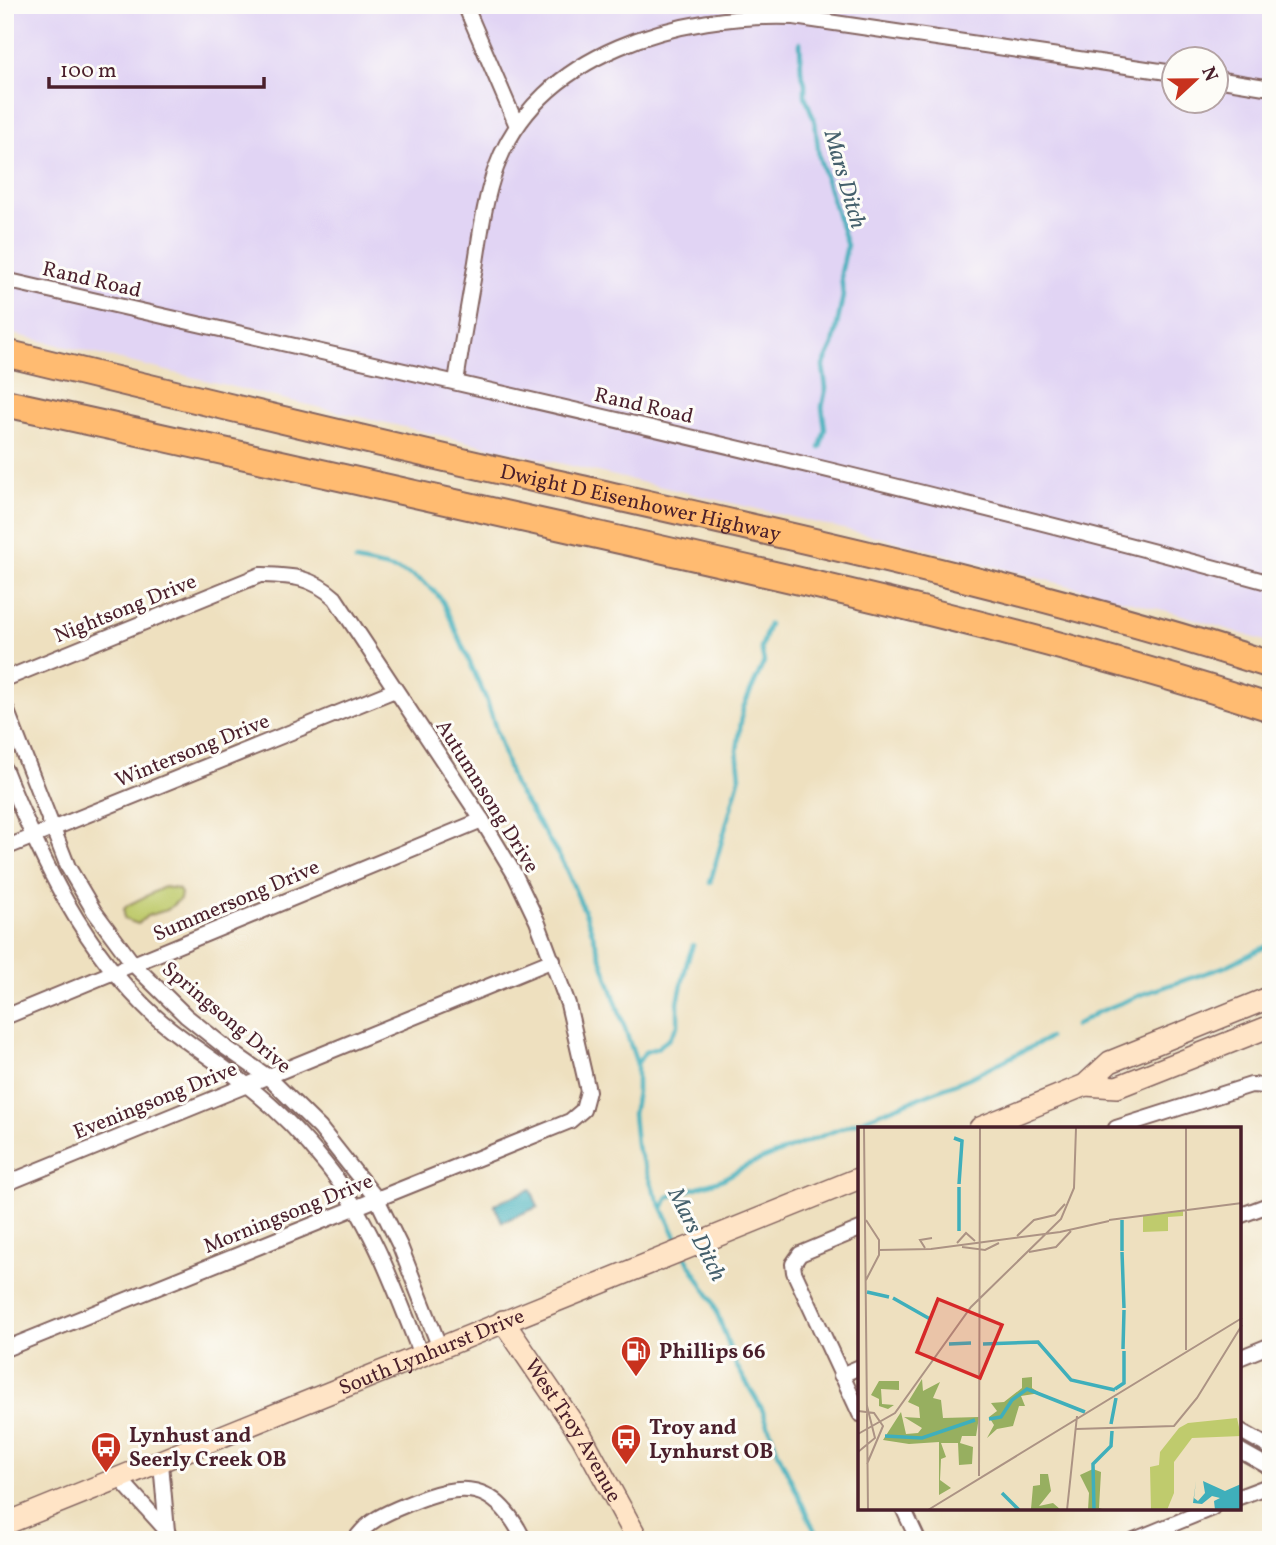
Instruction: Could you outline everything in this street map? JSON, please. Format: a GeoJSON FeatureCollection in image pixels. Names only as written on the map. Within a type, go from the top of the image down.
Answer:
{"type":"FeatureCollection","features":[{"type":"Feature","properties":{"kind":"highway","name":"Dwight D Eisenhower Highway"},"geometry":{"type":"LineString","coordinates":[[5,353],[957,576],[1163,632],[1271,665]]}},
{"type":"Feature","properties":{"kind":"highway","name":"Dwight D Eisenhower Highway"},"geometry":{"type":"LineString","coordinates":[[5,403],[231,451],[922,610],[1060,646],[1271,708]]}},
{"type":"Feature","properties":{"kind":"main road"},"geometry":{"type":"LineString","coordinates":[[985,1127],[1085,1085],[1110,1062],[1271,997]]}},
{"type":"Feature","properties":{"kind":"main road"},"geometry":{"type":"LineString","coordinates":[[1085,1085],[1117,1087],[1271,1026]]}},
{"type":"Feature","properties":{"kind":"main road","name":"South Lynhurst Drive"},"geometry":{"type":"LineString","coordinates":[[5,1524],[858,1178]]}},
{"type":"Feature","properties":{"kind":"main road","name":"West Troy Avenue"},"geometry":{"type":"LineString","coordinates":[[503,1321],[582,1437],[638,1540]]}},
{"type":"Feature","properties":{"kind":"street"},"geometry":{"type":"LineString","coordinates":[[465,5],[517,126]]}},
{"type":"Feature","properties":{"kind":"street"},"geometry":{"type":"LineString","coordinates":[[456,382],[488,193],[499,161],[517,126],[555,84],[607,54],[644,38],[682,27],[747,17],[820,20],[1160,71]]}},
{"type":"Feature","properties":{"kind":"street"},"geometry":{"type":"LineString","coordinates":[[1230,81],[1271,88]]}},
{"type":"Feature","properties":{"kind":"street","name":"Rand Road"},"geometry":{"type":"LineString","coordinates":[[5,280],[889,484],[1271,583]]}},
{"type":"Feature","properties":{"kind":"street","name":"Nightsong Drive"},"geometry":{"type":"LineString","coordinates":[[5,679],[260,575]]}},
{"type":"Feature","properties":{"kind":"street","name":"Autumnsong Drive"},"geometry":{"type":"LineString","coordinates":[[260,575],[303,578],[321,586],[335,598],[482,820],[526,897],[553,960],[568,1004],[584,1069],[588,1091],[583,1110]]}},
{"type":"Feature","properties":{"kind":"street","name":"Wintersong Drive"},"geometry":{"type":"LineString","coordinates":[[5,848],[395,690]]}},
{"type":"Feature","properties":{"kind":"street","name":"Springsong Drive"},"geometry":{"type":"LineString","coordinates":[[5,706],[68,867],[94,911],[134,965],[186,1016],[268,1077],[320,1128],[377,1199],[400,1246],[431,1351]]}},
{"type":"Feature","properties":{"kind":"street","name":"Springsong Drive"},"geometry":{"type":"LineString","coordinates":[[5,770],[32,837],[87,937],[155,1016],[202,1054],[248,1085],[298,1132],[329,1167],[355,1208],[431,1351]]}},
{"type":"Feature","properties":{"kind":"street","name":"Summersong Drive"},"geometry":{"type":"LineString","coordinates":[[5,1017],[482,820]]}},
{"type":"Feature","properties":{"kind":"street","name":"Eveningsong Drive"},"geometry":{"type":"LineString","coordinates":[[5,1184],[553,960]]}},
{"type":"Feature","properties":{"kind":"street"},"geometry":{"type":"LineString","coordinates":[[1122,1127],[1251,1085],[1269,1088]]}},
{"type":"Feature","properties":{"kind":"street","name":"Morningsong Drive"},"geometry":{"type":"LineString","coordinates":[[5,1349],[570,1121],[583,1110]]}},
{"type":"Feature","properties":{"kind":"street"},"geometry":{"type":"LineString","coordinates":[[1241,1215],[1271,1204]]}},
{"type":"Feature","properties":{"kind":"street"},"geometry":{"type":"LineString","coordinates":[[858,1229],[802,1252],[794,1261],[793,1270],[858,1411]]}},
{"type":"Feature","properties":{"kind":"street"},"geometry":{"type":"LineString","coordinates":[[1241,1357],[1271,1345]]}},
{"type":"Feature","properties":{"kind":"street"},"geometry":{"type":"LineString","coordinates":[[842,1375],[858,1367]]}},
{"type":"Feature","properties":{"kind":"street"},"geometry":{"type":"LineString","coordinates":[[1241,1431],[1271,1448]]}},
{"type":"Feature","properties":{"kind":"street"},"geometry":{"type":"LineString","coordinates":[[1241,1451],[1271,1468]]}},
{"type":"Feature","properties":{"kind":"street"},"geometry":{"type":"LineString","coordinates":[[161,1463],[169,1536]]}},
{"type":"Feature","properties":{"kind":"street"},"geometry":{"type":"LineString","coordinates":[[120,1479],[169,1536]]}},
{"type":"Feature","properties":{"kind":"street"},"geometry":{"type":"LineString","coordinates":[[1241,1496],[1271,1485]]}},
{"type":"Feature","properties":{"kind":"street"},"geometry":{"type":"LineString","coordinates":[[355,1540],[366,1526],[383,1514],[438,1492],[459,1489],[484,1495],[500,1504],[524,1540]]}},
{"type":"Feature","properties":{"kind":"street"},"geometry":{"type":"LineString","coordinates":[[904,1510],[918,1540]]}},
{"type":"Feature","properties":{"kind":"street"},"geometry":{"type":"LineString","coordinates":[[1134,1540],[1207,1510]]}},
{"type":"Feature","properties":{"kind":"shaded area"},"geometry":{"type":"Polygon","coordinates":[[[5,5],[1271,5],[1271,643],[1179,614],[891,540],[5,332],[5,5]]]}},
{"type":"Feature","properties":{"kind":"green space"},"geometry":{"type":"Polygon","coordinates":[[[164,887],[178,889],[181,893],[180,899],[167,910],[147,916],[138,924],[124,919],[124,909],[128,905],[164,887]]]}},
{"type":"Feature","properties":{"kind":"water"},"geometry":{"type":"Polygon","coordinates":[[[531,1189],[538,1207],[502,1222],[494,1204],[531,1189]]]}},
{"type":"Feature","properties":{"kind":"waterway","name":"Mars Ditch"},"geometry":{"type":"LineString","coordinates":[[800,42],[805,96],[815,122],[819,157],[847,246],[841,273],[843,296],[833,345],[823,366],[826,388],[822,407],[825,429],[820,448]]}},
{"type":"Feature","properties":{"kind":"waterway"},"geometry":{"type":"LineString","coordinates":[[356,561],[415,577],[434,591],[443,602],[487,701],[513,783],[564,864],[588,920],[637,1064]]}},
{"type":"Feature","properties":{"kind":"waterway","name":"Mars Ditch"},"geometry":{"type":"LineString","coordinates":[[710,883],[740,776],[737,750],[743,708],[764,662],[761,648],[769,624]]}},
{"type":"Feature","properties":{"kind":"waterway"},"geometry":{"type":"LineString","coordinates":[[1075,1026],[1096,1013],[1224,967],[1271,944]]}},
{"type":"Feature","properties":{"kind":"waterway","name":"Mars Ditch"},"geometry":{"type":"LineString","coordinates":[[680,1245],[654,1191],[636,1144],[633,1114],[637,1092],[637,1064],[645,1052],[657,1048],[669,1039],[678,1025],[678,1002],[693,945]]}},
{"type":"Feature","properties":{"kind":"waterway"},"geometry":{"type":"LineString","coordinates":[[663,1208],[668,1197],[723,1179],[748,1165],[969,1078],[1049,1038]]}},
{"type":"Feature","properties":{"kind":"waterway","name":"Mars Ditch"},"geometry":{"type":"LineString","coordinates":[[685,1256],[713,1302],[736,1365],[762,1409],[778,1452],[819,1540]]}},
{"type":"Feature","properties":{"kind":"place","name":"Phillips 66"},"geometry":{"type":"Point","coordinates":[636,1378]}},
{"type":"Feature","properties":{"kind":"place","name":"Troy and Lynhurst OB"},"geometry":{"type":"Point","coordinates":[626,1466]}},
{"type":"Feature","properties":{"kind":"place","name":"Lynhust and Seerly Creek OB"},"geometry":{"type":"Point","coordinates":[106,1474]}}]}
